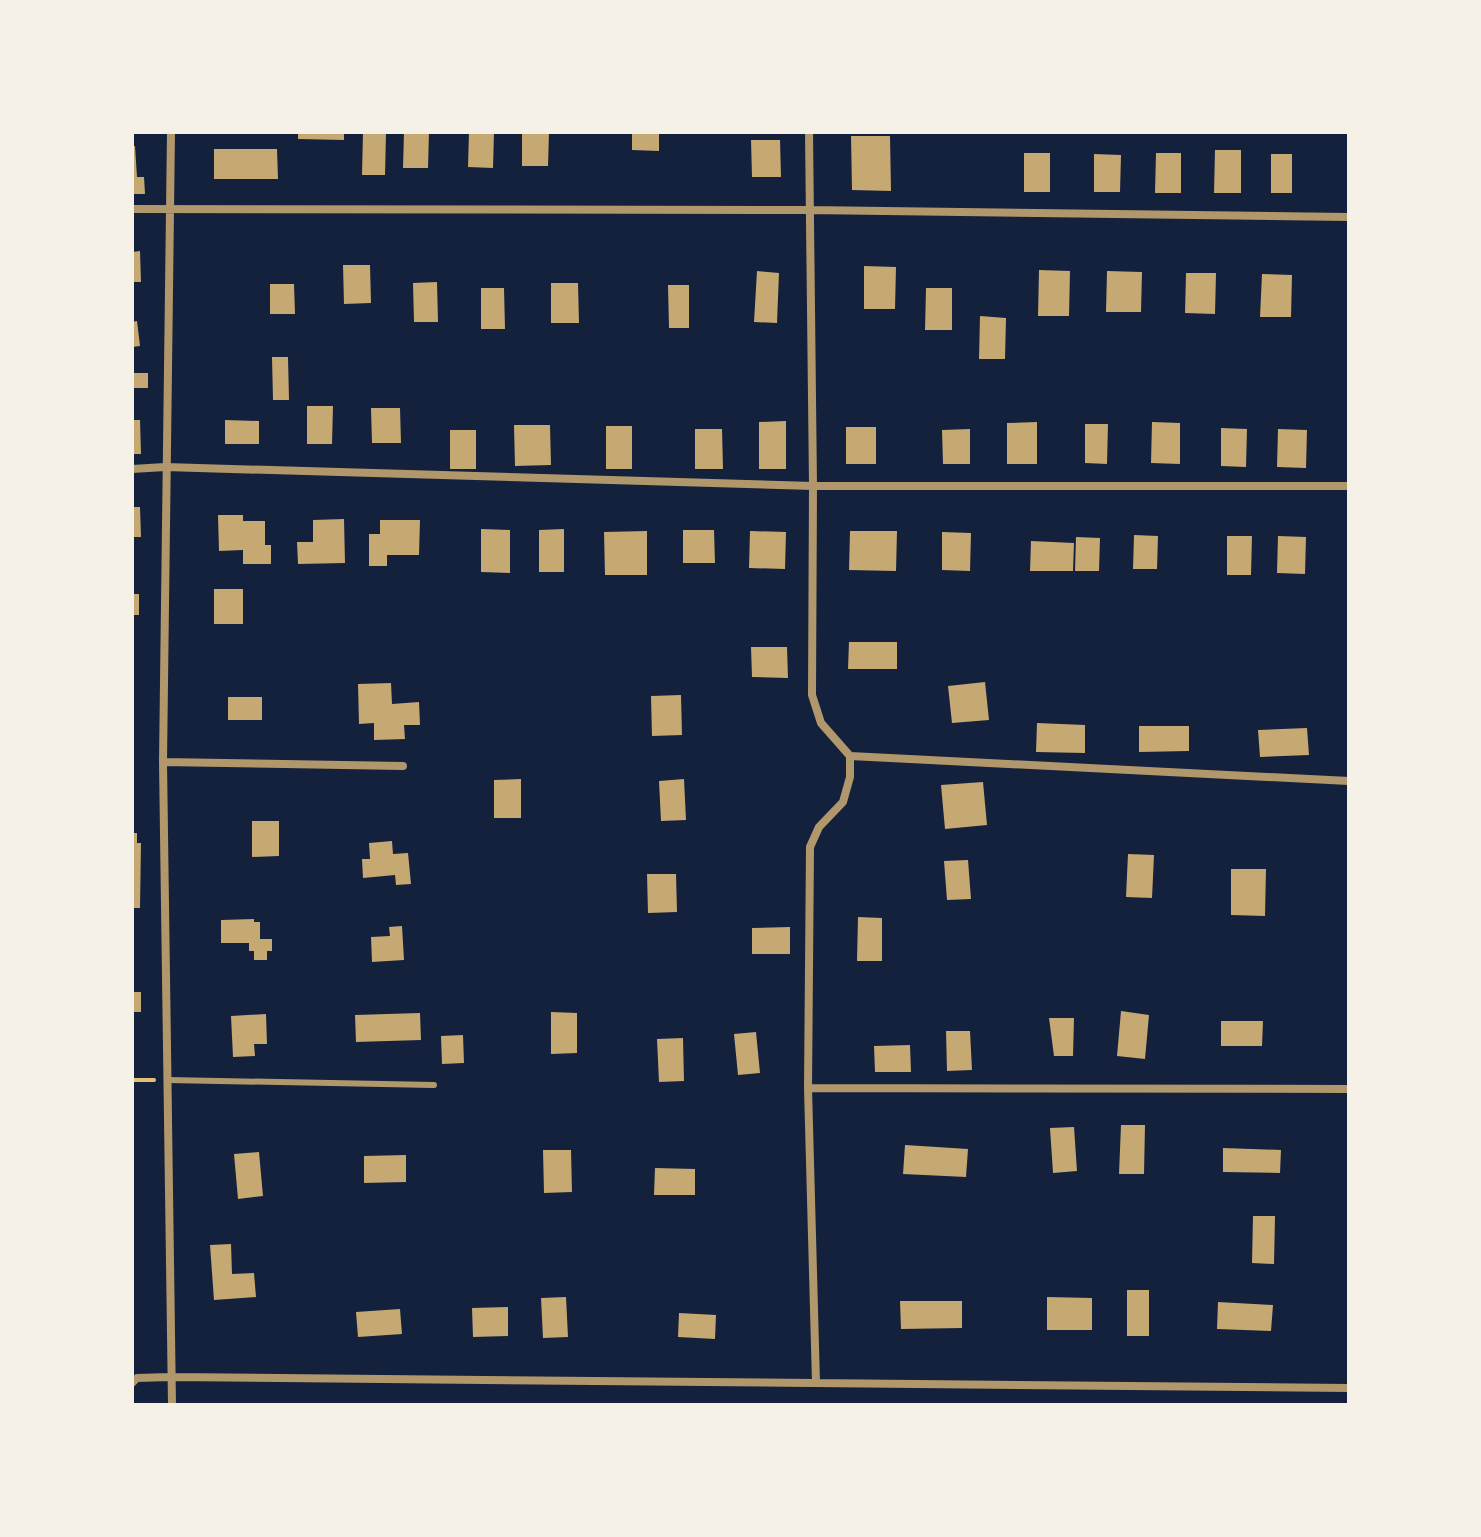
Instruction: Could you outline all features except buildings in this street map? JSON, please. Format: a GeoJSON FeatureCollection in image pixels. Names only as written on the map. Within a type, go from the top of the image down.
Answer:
{"type":"FeatureCollection","features":[{"type":"Feature","properties":{"kind":"street"},"geometry":{"type":"LineString","coordinates":[[171,132],[163,762],[172,1405]]}},
{"type":"Feature","properties":{"kind":"street"},"geometry":{"type":"LineString","coordinates":[[809,132],[812,695],[821,723],[850,756],[850,777],[843,802],[819,827],[810,847],[808,1088],[816,1383]]}},
{"type":"Feature","properties":{"kind":"street"},"geometry":{"type":"LineString","coordinates":[[132,209],[809,210],[1349,217]]}},
{"type":"Feature","properties":{"kind":"street"},"geometry":{"type":"LineString","coordinates":[[132,469],[165,467],[813,486],[1349,486]]}},
{"type":"Feature","properties":{"kind":"street"},"geometry":{"type":"LineString","coordinates":[[850,756],[1349,781]]}},
{"type":"Feature","properties":{"kind":"street"},"geometry":{"type":"LineString","coordinates":[[163,762],[403,766]]}},
{"type":"Feature","properties":{"kind":"street"},"geometry":{"type":"LineString","coordinates":[[808,1088],[1349,1089]]}},
{"type":"Feature","properties":{"kind":"street"},"geometry":{"type":"LineString","coordinates":[[132,1383],[137,1378],[170,1377],[1349,1388]]}},
{"type":"Feature","properties":{"kind":"lane"},"geometry":{"type":"LineString","coordinates":[[168,1080],[434,1085]]}}]}
